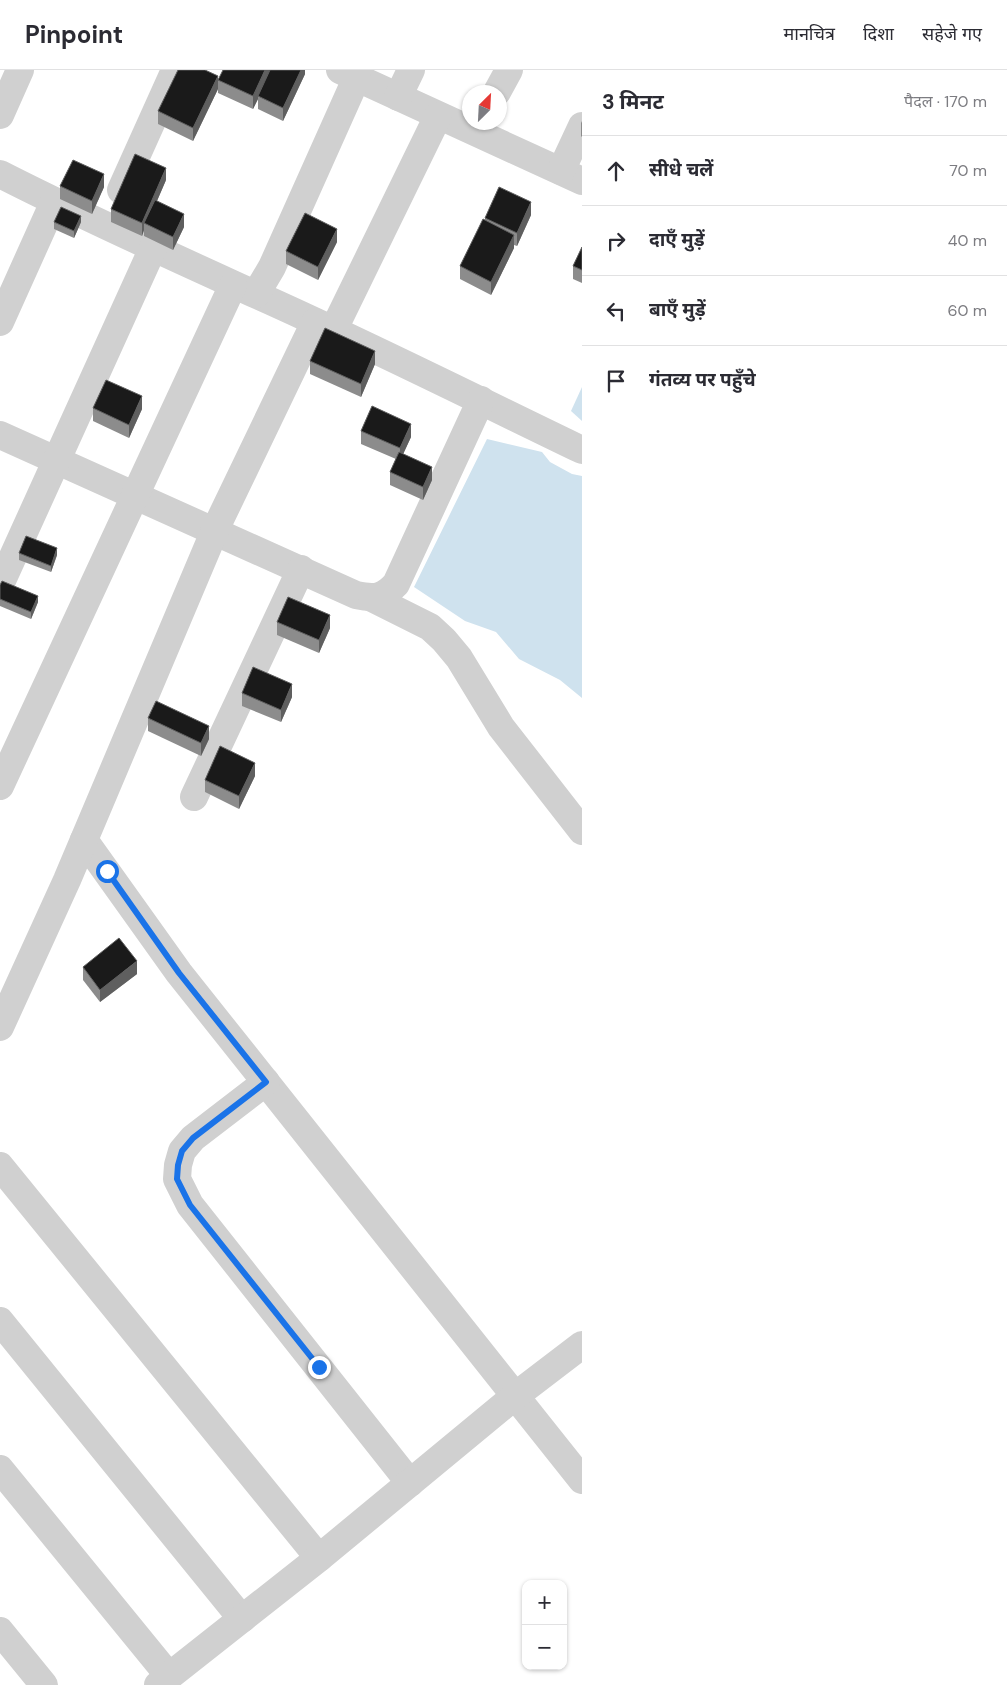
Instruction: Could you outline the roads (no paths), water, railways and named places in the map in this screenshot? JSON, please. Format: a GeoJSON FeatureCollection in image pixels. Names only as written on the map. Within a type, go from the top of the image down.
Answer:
{"type":"FeatureCollection","features":[{"type":"Feature","properties":{"kind":"street"},"geometry":{"type":"LineString","coordinates":[[0,115],[20,70]]}},
{"type":"Feature","properties":{"kind":"street"},"geometry":{"type":"LineString","coordinates":[[105,226],[175,70]]}},
{"type":"Feature","properties":{"kind":"street"},"geometry":{"type":"LineString","coordinates":[[398,96],[411,70]]}},
{"type":"Feature","properties":{"kind":"street"},"geometry":{"type":"LineString","coordinates":[[501,85],[509,70]]}},
{"type":"Feature","properties":{"kind":"street"},"geometry":{"type":"LineString","coordinates":[[0,786],[135,496],[245,289],[272,267],[349,74],[438,116],[462,123]]}},
{"type":"Feature","properties":{"kind":"street"},"geometry":{"type":"LineString","coordinates":[[0,1028],[84,840],[215,530],[438,116]]}},
{"type":"Feature","properties":{"kind":"street"},"geometry":{"type":"LineString","coordinates":[[483,130],[571,176],[582,126]]}},
{"type":"Feature","properties":{"kind":"street"},"geometry":{"type":"LineString","coordinates":[[0,174],[54,202],[324,326],[582,450]]}},
{"type":"Feature","properties":{"kind":"street"},"geometry":{"type":"LineString","coordinates":[[0,322],[54,202]]}},
{"type":"Feature","properties":{"kind":"street"},"geometry":{"type":"LineString","coordinates":[[0,586],[152,248]]}},
{"type":"Feature","properties":{"kind":"street"},"geometry":{"type":"LineString","coordinates":[[372,598],[387,594],[396,584],[480,400]]}},
{"type":"Feature","properties":{"kind":"street"},"geometry":{"type":"LineString","coordinates":[[0,435],[356,595],[372,598],[430,627],[459,658],[501,727],[582,831]]}},
{"type":"Feature","properties":{"kind":"street"},"geometry":{"type":"LineString","coordinates":[[194,797],[301,569]]}},
{"type":"Feature","properties":{"kind":"street"},"geometry":{"type":"LineString","coordinates":[[84,840],[179,973],[582,1480]]}},
{"type":"Feature","properties":{"kind":"street"},"geometry":{"type":"LineString","coordinates":[[266,1082],[193,1138],[182,1151],[177,1179],[190,1205],[410,1484]]}},
{"type":"Feature","properties":{"kind":"street"},"geometry":{"type":"LineString","coordinates":[[0,1166],[319,1558]]}},
{"type":"Feature","properties":{"kind":"street"},"geometry":{"type":"LineString","coordinates":[[0,1321],[242,1618]]}},
{"type":"Feature","properties":{"kind":"street"},"geometry":{"type":"LineString","coordinates":[[0,1469],[164,1681],[319,1558],[515,1396],[582,1346]]}},
{"type":"Feature","properties":{"kind":"street"},"geometry":{"type":"LineString","coordinates":[[0,1631],[44,1685]]}},
{"type":"Feature","properties":{"kind":"water"},"geometry":{"type":"Polygon","coordinates":[[[582,387],[582,421],[571,411],[582,387]]]}},
{"type":"Feature","properties":{"kind":"water"},"geometry":{"type":"Polygon","coordinates":[[[487,439],[542,452],[550,462],[572,474],[582,476],[582,698],[560,680],[519,659],[496,632],[465,621],[414,587],[487,439]]]}}]}
